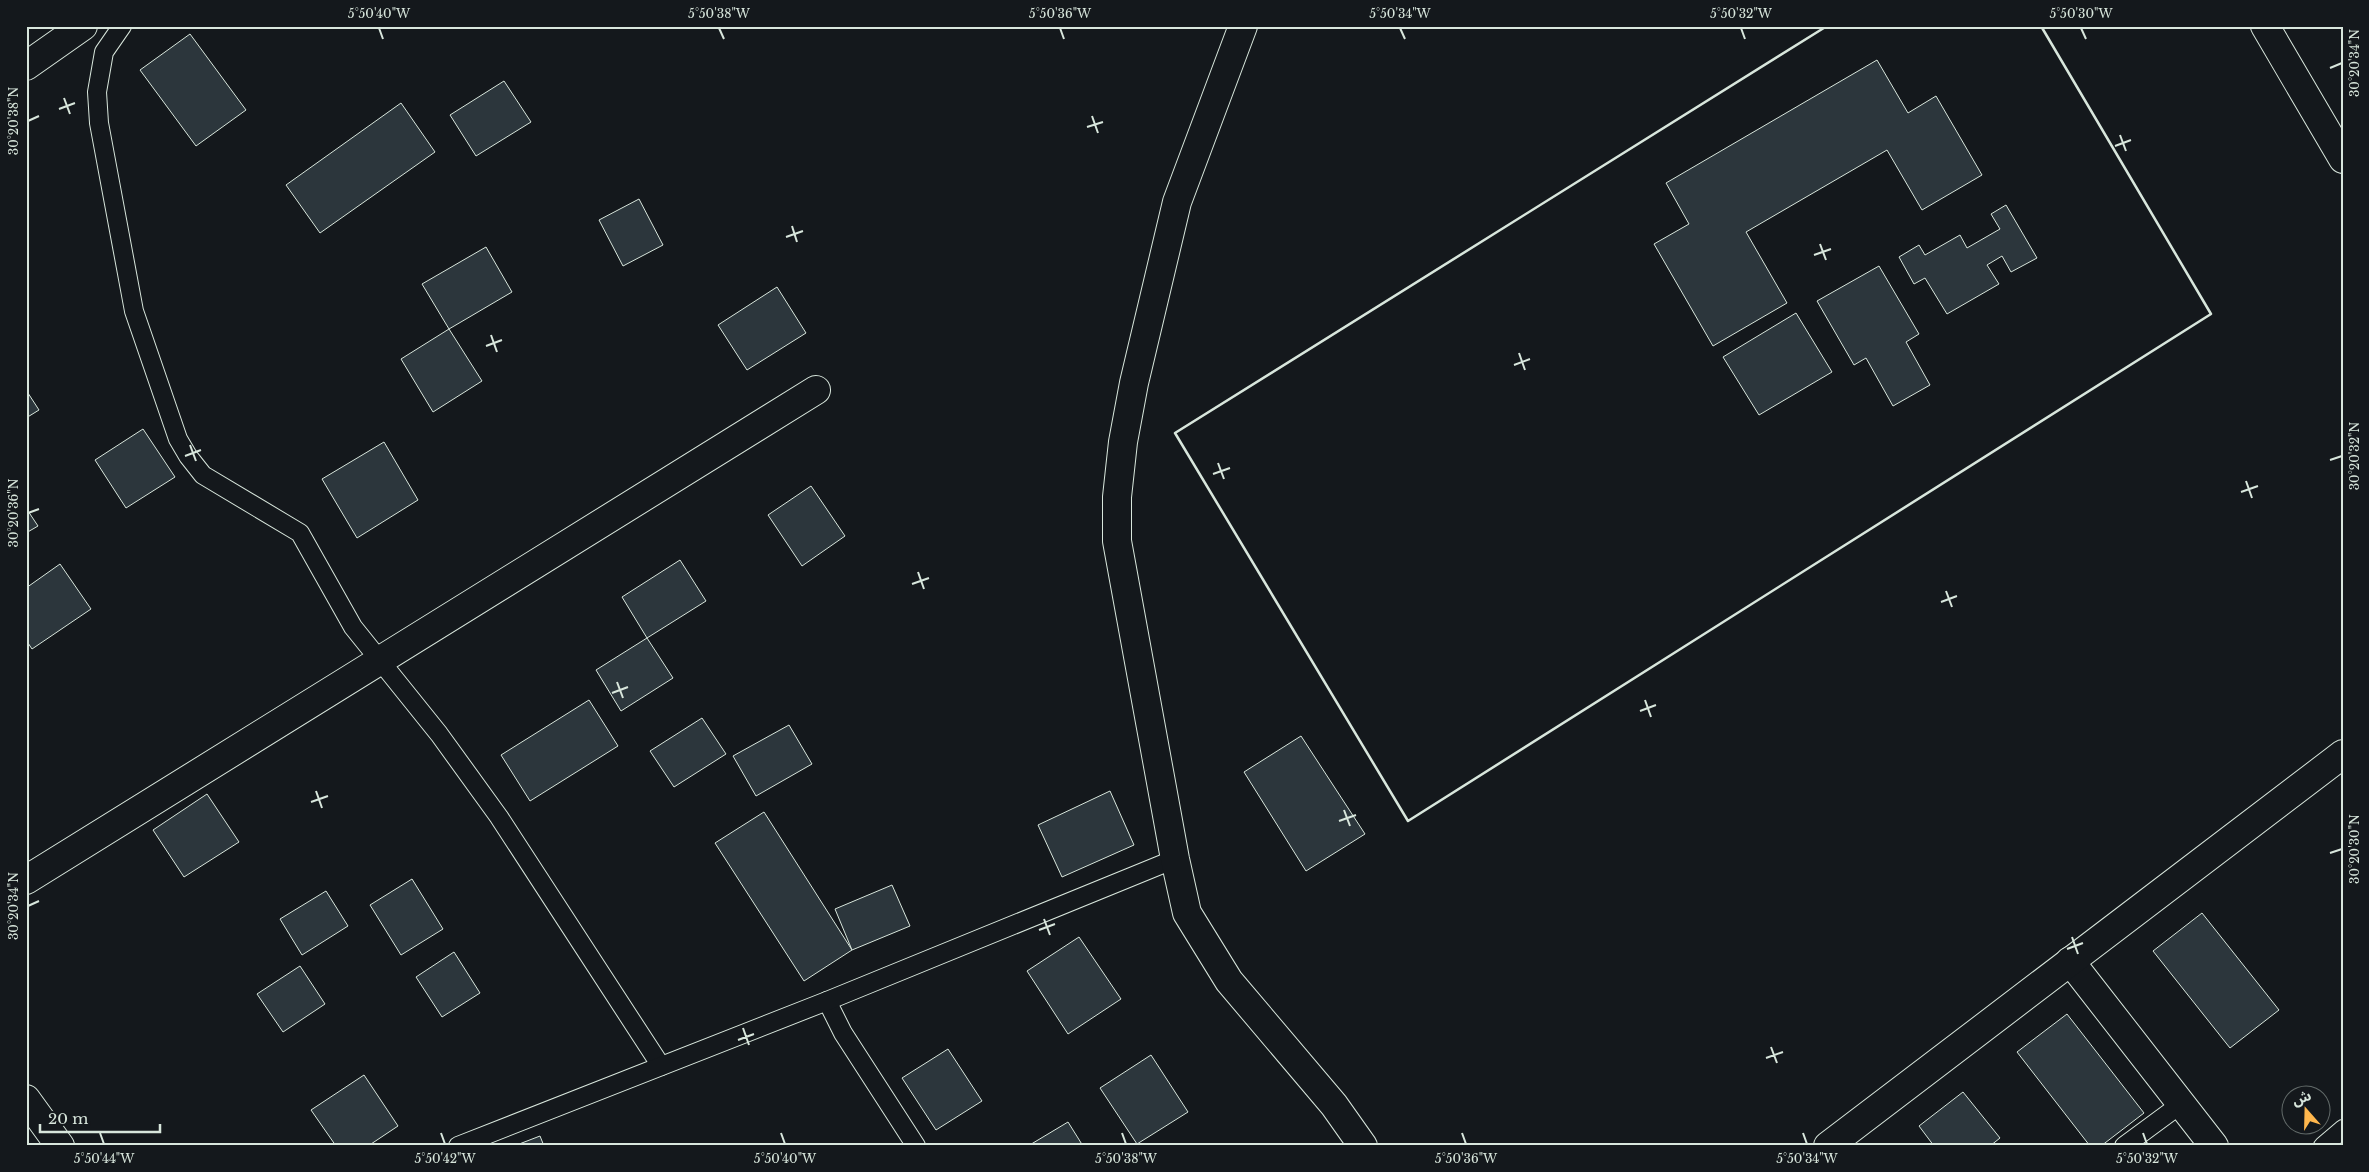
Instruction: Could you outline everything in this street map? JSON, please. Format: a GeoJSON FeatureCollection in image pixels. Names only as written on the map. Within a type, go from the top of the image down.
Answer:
{"type":"FeatureCollection","features":[{"type":"Feature","properties":{"kind":"street"},"geometry":{"type":"LineString","coordinates":[[26,66],[82,26]]}},
{"type":"Feature","properties":{"kind":"street"},"geometry":{"type":"LineString","coordinates":[[1244,26],[1177,202],[1134,383],[1123,442],[1118,497],[1117,541],[1174,859],[1187,913],[1229,981],[1334,1105],[1363,1146]]}},
{"type":"Feature","properties":{"kind":"street"},"geometry":{"type":"LineString","coordinates":[[2265,26],[2343,159]]}},
{"type":"Feature","properties":{"kind":"street"},"geometry":{"type":"LineString","coordinates":[[26,880],[816,390]]}},
{"type":"Feature","properties":{"kind":"street"},"geometry":{"type":"LineString","coordinates":[[1828,1146],[2343,754]]}},
{"type":"Feature","properties":{"kind":"street"},"geometry":{"type":"LineString","coordinates":[[2070,961],[2214,1146]]}},
{"type":"Feature","properties":{"kind":"street"},"geometry":{"type":"LineString","coordinates":[[26,1099],[60,1146]]}},
{"type":"Feature","properties":{"kind":"lane"},"geometry":{"type":"LineString","coordinates":[[122,26],[104,52],[97,92],[99,123],[134,311],[178,439],[203,476],[300,533],[354,627],[439,734],[499,817],[661,1066]]}},
{"type":"Feature","properties":{"kind":"lane"},"geometry":{"type":"LineString","coordinates":[[458,1146],[827,1001],[1174,859]]}},
{"type":"Feature","properties":{"kind":"lane"},"geometry":{"type":"LineString","coordinates":[[827,1001],[843,1033],[916,1146]]}},
{"type":"Feature","properties":{"kind":"lane"},"geometry":{"type":"LineString","coordinates":[[2124,1146],[2181,1104]]}},
{"type":"Feature","properties":{"kind":"lane"},"geometry":{"type":"LineString","coordinates":[[2322,1146],[2343,1129]]}},
{"type":"Feature","properties":{"kind":"building"},"geometry":{"type":"Polygon","coordinates":[[[190,34],[246,110],[196,146],[140,70],[190,34]]]}},
{"type":"Feature","properties":{"kind":"building"},"geometry":{"type":"Polygon","coordinates":[[[1877,60],[1908,113],[1936,96],[1982,175],[1922,210],[1887,150],[1746,232],[1787,303],[1713,346],[1654,244],[1689,224],[1666,183],[1877,60]]]}},
{"type":"Feature","properties":{"kind":"building"},"geometry":{"type":"Polygon","coordinates":[[[504,81],[531,122],[476,156],[450,115],[504,81]]]}},
{"type":"Feature","properties":{"kind":"building"},"geometry":{"type":"Polygon","coordinates":[[[401,103],[435,152],[320,233],[286,185],[401,103]]]}},
{"type":"Feature","properties":{"kind":"building"},"geometry":{"type":"Polygon","coordinates":[[[639,199],[663,245],[623,266],[599,220],[639,199]]]}},
{"type":"Feature","properties":{"kind":"building"},"geometry":{"type":"Polygon","coordinates":[[[2006,205],[2037,258],[2011,272],[2002,256],[1987,265],[1999,284],[1947,314],[1925,278],[1914,284],[1899,257],[1919,245],[1925,255],[1960,235],[1967,248],[2000,229],[1991,214],[2006,205]]]}},
{"type":"Feature","properties":{"kind":"building"},"geometry":{"type":"Polygon","coordinates":[[[486,247],[512,292],[449,329],[422,284],[486,247]]]}},
{"type":"Feature","properties":{"kind":"building"},"geometry":{"type":"Polygon","coordinates":[[[1879,266],[1919,334],[1906,342],[1930,385],[1893,406],[1866,358],[1854,365],[1817,301],[1879,266]]]}},
{"type":"Feature","properties":{"kind":"building"},"geometry":{"type":"Polygon","coordinates":[[[777,287],[806,333],[747,370],[718,325],[777,287]]]}},
{"type":"Feature","properties":{"kind":"building"},"geometry":{"type":"Polygon","coordinates":[[[1796,313],[1832,372],[1759,415],[1723,357],[1796,313]]]}},
{"type":"Feature","properties":{"kind":"building"},"geometry":{"type":"Polygon","coordinates":[[[449,329],[482,381],[433,412],[401,359],[449,329]]]}},
{"type":"Feature","properties":{"kind":"building"},"geometry":{"type":"Polygon","coordinates":[[[26,390],[39,410],[26,418],[26,390]]]}},
{"type":"Feature","properties":{"kind":"building"},"geometry":{"type":"Polygon","coordinates":[[[143,429],[175,477],[126,508],[95,460],[143,429]]]}},
{"type":"Feature","properties":{"kind":"building"},"geometry":{"type":"Polygon","coordinates":[[[384,442],[418,500],[357,538],[322,479],[384,442]]]}},
{"type":"Feature","properties":{"kind":"building"},"geometry":{"type":"Polygon","coordinates":[[[811,486],[845,536],[802,566],[768,515],[811,486]]]}},
{"type":"Feature","properties":{"kind":"building"},"geometry":{"type":"Polygon","coordinates":[[[26,508],[38,526],[26,533],[26,508]]]}},
{"type":"Feature","properties":{"kind":"building"},"geometry":{"type":"Polygon","coordinates":[[[680,560],[706,601],[647,638],[622,597],[680,560]]]}},
{"type":"Feature","properties":{"kind":"building"},"geometry":{"type":"Polygon","coordinates":[[[60,564],[91,609],[32,649],[26,640],[26,588],[60,564]]]}},
{"type":"Feature","properties":{"kind":"building"},"geometry":{"type":"Polygon","coordinates":[[[647,638],[673,678],[621,711],[596,670],[647,638]]]}},
{"type":"Feature","properties":{"kind":"building"},"geometry":{"type":"Polygon","coordinates":[[[589,700],[618,746],[530,801],[501,755],[589,700]]]}},
{"type":"Feature","properties":{"kind":"building"},"geometry":{"type":"Polygon","coordinates":[[[702,718],[726,754],[674,787],[650,751],[702,718]]]}},
{"type":"Feature","properties":{"kind":"building"},"geometry":{"type":"Polygon","coordinates":[[[789,725],[812,764],[756,796],[733,756],[789,725]]]}},
{"type":"Feature","properties":{"kind":"building"},"geometry":{"type":"Polygon","coordinates":[[[1301,736],[1365,834],[1306,871],[1244,772],[1301,736]]]}},
{"type":"Feature","properties":{"kind":"building"},"geometry":{"type":"Polygon","coordinates":[[[1110,791],[1134,845],[1062,877],[1038,825],[1110,791]]]}},
{"type":"Feature","properties":{"kind":"building"},"geometry":{"type":"Polygon","coordinates":[[[207,794],[239,842],[184,877],[153,830],[207,794]]]}},
{"type":"Feature","properties":{"kind":"building"},"geometry":{"type":"Polygon","coordinates":[[[764,812],[852,950],[804,981],[715,843],[764,812]]]}},
{"type":"Feature","properties":{"kind":"building"},"geometry":{"type":"Polygon","coordinates":[[[412,879],[443,929],[401,955],[370,905],[412,879]]]}},
{"type":"Feature","properties":{"kind":"building"},"geometry":{"type":"Polygon","coordinates":[[[892,885],[910,926],[852,950],[835,909],[892,885]]]}},
{"type":"Feature","properties":{"kind":"building"},"geometry":{"type":"Polygon","coordinates":[[[326,891],[348,926],[302,955],[280,919],[326,891]]]}},
{"type":"Feature","properties":{"kind":"building"},"geometry":{"type":"Polygon","coordinates":[[[2202,913],[2279,1010],[2230,1048],[2153,951],[2202,913]]]}},
{"type":"Feature","properties":{"kind":"building"},"geometry":{"type":"Polygon","coordinates":[[[1079,937],[1121,999],[1068,1034],[1027,971],[1079,937]]]}},
{"type":"Feature","properties":{"kind":"building"},"geometry":{"type":"Polygon","coordinates":[[[454,952],[480,993],[442,1017],[416,977],[454,952]]]}},
{"type":"Feature","properties":{"kind":"building"},"geometry":{"type":"Polygon","coordinates":[[[300,966],[325,1004],[283,1032],[257,994],[300,966]]]}},
{"type":"Feature","properties":{"kind":"building"},"geometry":{"type":"Polygon","coordinates":[[[2067,1014],[2144,1113],[2101,1146],[2090,1146],[2017,1052],[2067,1014]]]}},
{"type":"Feature","properties":{"kind":"building"},"geometry":{"type":"Polygon","coordinates":[[[948,1049],[982,1101],[936,1130],[902,1078],[948,1049]]]}},
{"type":"Feature","properties":{"kind":"building"},"geometry":{"type":"Polygon","coordinates":[[[1151,1055],[1188,1112],[1137,1144],[1100,1088],[1151,1055]]]}},
{"type":"Feature","properties":{"kind":"building"},"geometry":{"type":"Polygon","coordinates":[[[364,1075],[398,1126],[368,1146],[336,1146],[311,1110],[364,1075]]]}},
{"type":"Feature","properties":{"kind":"building"},"geometry":{"type":"Polygon","coordinates":[[[1963,1092],[2000,1138],[1990,1146],[1934,1146],[1919,1126],[1963,1092]]]}},
{"type":"Feature","properties":{"kind":"building"},"geometry":{"type":"Polygon","coordinates":[[[1068,1122],[1083,1146],[1028,1146],[1068,1122]]]}},
{"type":"Feature","properties":{"kind":"building"},"geometry":{"type":"Polygon","coordinates":[[[540,1136],[544,1146],[514,1146],[540,1136]]]}},
{"type":"Feature","properties":{"kind":"wall"},"geometry":{"type":"LineString","coordinates":[[1827,26],[1175,433],[1408,821],[2211,314],[2041,26]]}}]}
